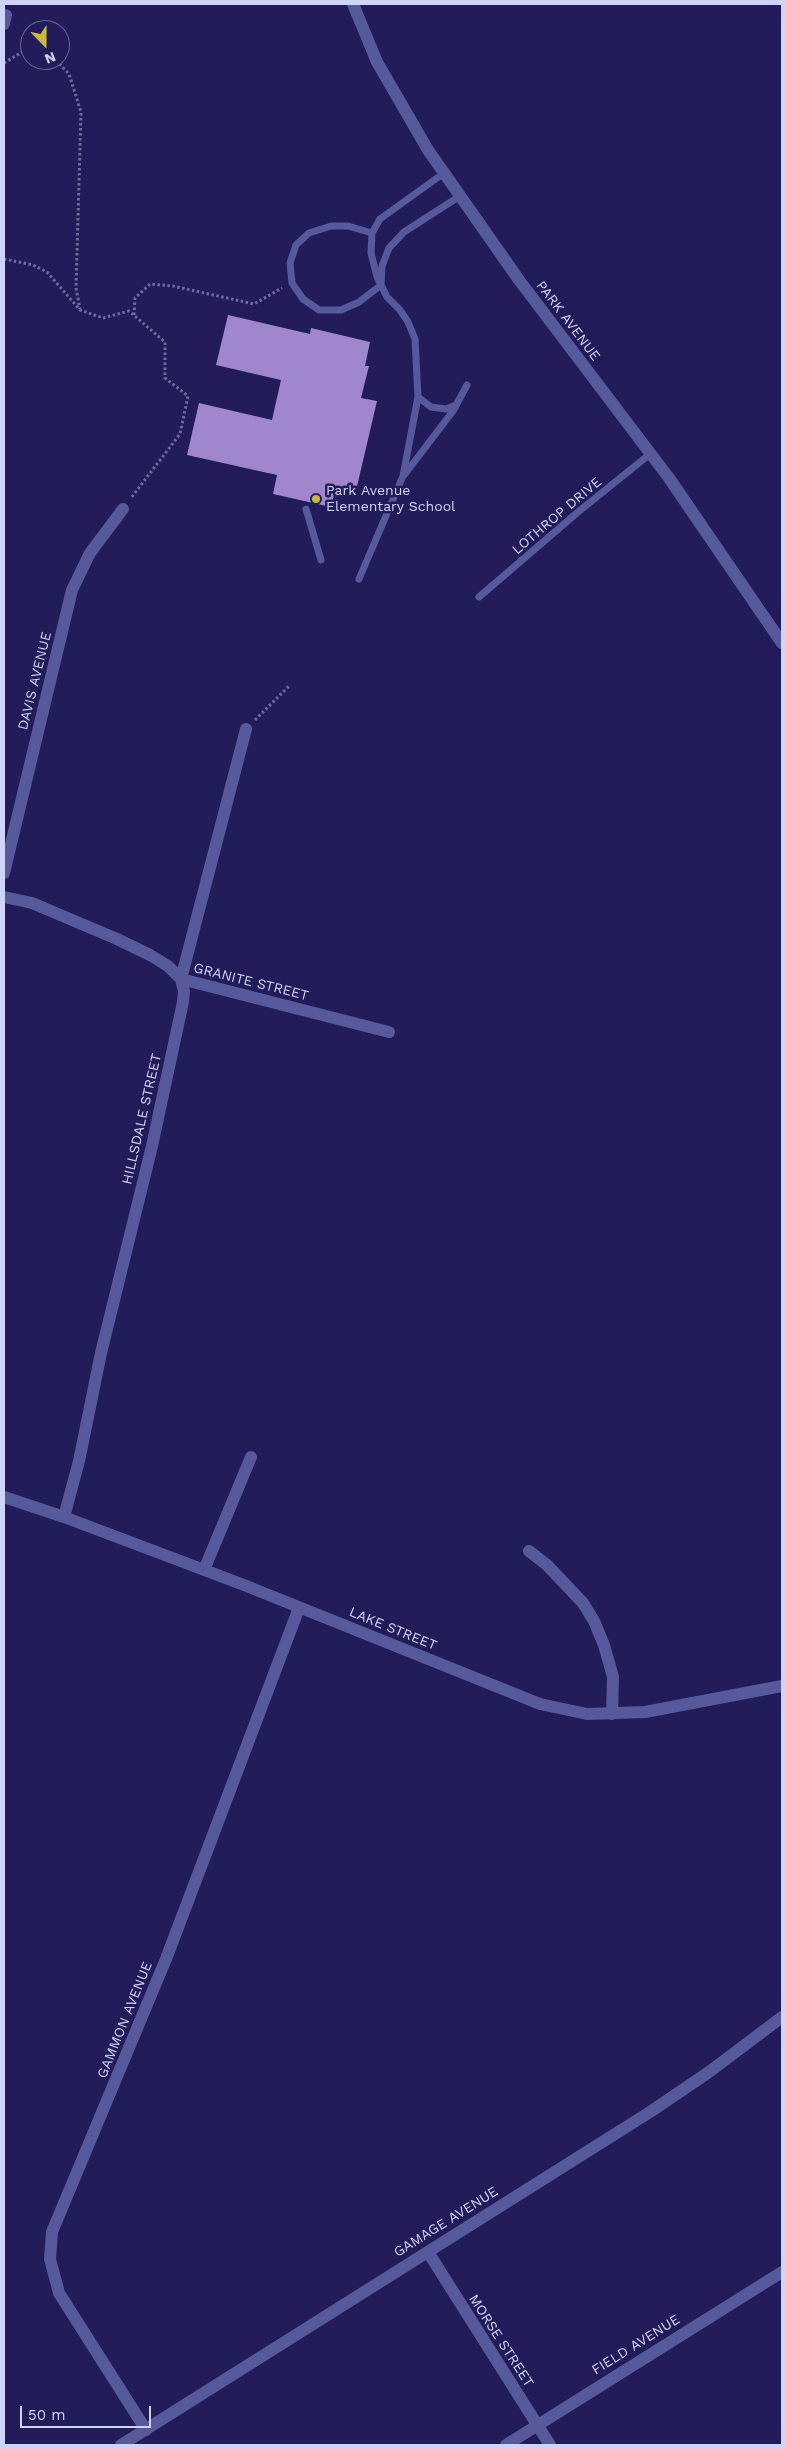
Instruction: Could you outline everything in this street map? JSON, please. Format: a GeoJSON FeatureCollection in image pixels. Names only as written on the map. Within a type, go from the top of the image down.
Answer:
{"type":"FeatureCollection","features":[{"type":"Feature","properties":{"kind":"street","name":"PARK AVENUE"},"geometry":{"type":"LineString","coordinates":[[353,4],[388,82],[444,173],[519,280],[721,551],[782,643]]}},
{"type":"Feature","properties":{"kind":"street","name":"DAVIS AVENUE"},"geometry":{"type":"LineString","coordinates":[[4,873],[72,590],[90,552],[123,509]]}},
{"type":"Feature","properties":{"kind":"street","name":"HILLSDALE STREET"},"geometry":{"type":"LineString","coordinates":[[64,1517],[79,1461],[101,1353],[152,1146],[183,1002],[184,990],[181,979],[246,729]]}},
{"type":"Feature","properties":{"kind":"street","name":"GRANITE STREET"},"geometry":{"type":"LineString","coordinates":[[4,897],[32,904],[117,938],[162,962],[179,975],[181,979],[389,1032]]}},
{"type":"Feature","properties":{"kind":"street"},"geometry":{"type":"LineString","coordinates":[[204,1570],[251,1457]]}},
{"type":"Feature","properties":{"kind":"street","name":"LAKE STREET"},"geometry":{"type":"LineString","coordinates":[[4,1497],[64,1517],[204,1570],[540,1704],[587,1714],[645,1712],[686,1706],[782,1686]]}},
{"type":"Feature","properties":{"kind":"street"},"geometry":{"type":"LineString","coordinates":[[529,1551],[547,1565],[583,1603],[594,1621],[604,1645],[613,1677],[612,1714]]}},
{"type":"Feature","properties":{"kind":"street","name":"GAMMON AVENUE"},"geometry":{"type":"LineString","coordinates":[[146,2430],[59,2293],[50,2259],[52,2232],[162,1968],[299,1608]]}},
{"type":"Feature","properties":{"kind":"street","name":"GAMAGE AVENUE"},"geometry":{"type":"LineString","coordinates":[[121,2445],[650,2112],[709,2072],[782,2017]]}},
{"type":"Feature","properties":{"kind":"street","name":"MORSE STREET"},"geometry":{"type":"LineString","coordinates":[[428,2252],[550,2445]]}},
{"type":"Feature","properties":{"kind":"street","name":"FIELD AVENUE"},"geometry":{"type":"LineString","coordinates":[[506,2445],[782,2272]]}},
{"type":"Feature","properties":{"kind":"lane"},"geometry":{"type":"LineString","coordinates":[[359,579],[403,476],[418,397],[415,339],[408,322],[381,285],[371,253],[372,233],[380,219],[444,173]]}},
{"type":"Feature","properties":{"kind":"lane"},"geometry":{"type":"LineString","coordinates":[[372,233],[348,226],[330,226],[309,233],[296,245],[290,263],[292,283],[303,299],[320,310],[341,310],[359,302],[381,285],[382,266],[389,248],[404,232],[460,196]]}},
{"type":"Feature","properties":{"kind":"lane"},"geometry":{"type":"LineString","coordinates":[[403,476],[456,405],[467,385]]}},
{"type":"Feature","properties":{"kind":"lane"},"geometry":{"type":"LineString","coordinates":[[418,397],[431,407],[446,409],[456,405]]}},
{"type":"Feature","properties":{"kind":"lane","name":"LOTHROP DRIVE"},"geometry":{"type":"LineString","coordinates":[[479,597],[578,512],[650,454]]}},
{"type":"Feature","properties":{"kind":"lane"},"geometry":{"type":"LineString","coordinates":[[306,509],[321,560]]}},
{"type":"Feature","properties":{"kind":"path"},"geometry":{"type":"LineString","coordinates":[[4,63],[20,53]]}},
{"type":"Feature","properties":{"kind":"path"},"geometry":{"type":"LineString","coordinates":[[65,70],[69,74],[81,112],[76,288],[80,310]]}},
{"type":"Feature","properties":{"kind":"path"},"geometry":{"type":"LineString","coordinates":[[4,258],[33,265],[47,272],[80,310],[103,318],[129,311],[165,342],[165,378],[188,396],[180,434],[123,509]]}},
{"type":"Feature","properties":{"kind":"path"},"geometry":{"type":"LineString","coordinates":[[134,315],[135,298],[150,284],[173,286],[254,304],[292,283]]}},
{"type":"Feature","properties":{"kind":"path"},"geometry":{"type":"LineString","coordinates":[[246,729],[289,686]]}},
{"type":"Feature","properties":{"kind":"building"},"geometry":{"type":"Polygon","coordinates":[[[228,315],[310,334],[311,328],[370,342],[365,366],[369,366],[361,398],[377,401],[355,495],[335,490],[331,507],[273,494],[277,475],[187,455],[199,403],[272,420],[281,380],[216,365],[228,315]]]}},
{"type":"Feature","properties":{"kind":"place","name":"Park Avenue Elementary School"},"geometry":{"type":"Point","coordinates":[316,499]}}]}
